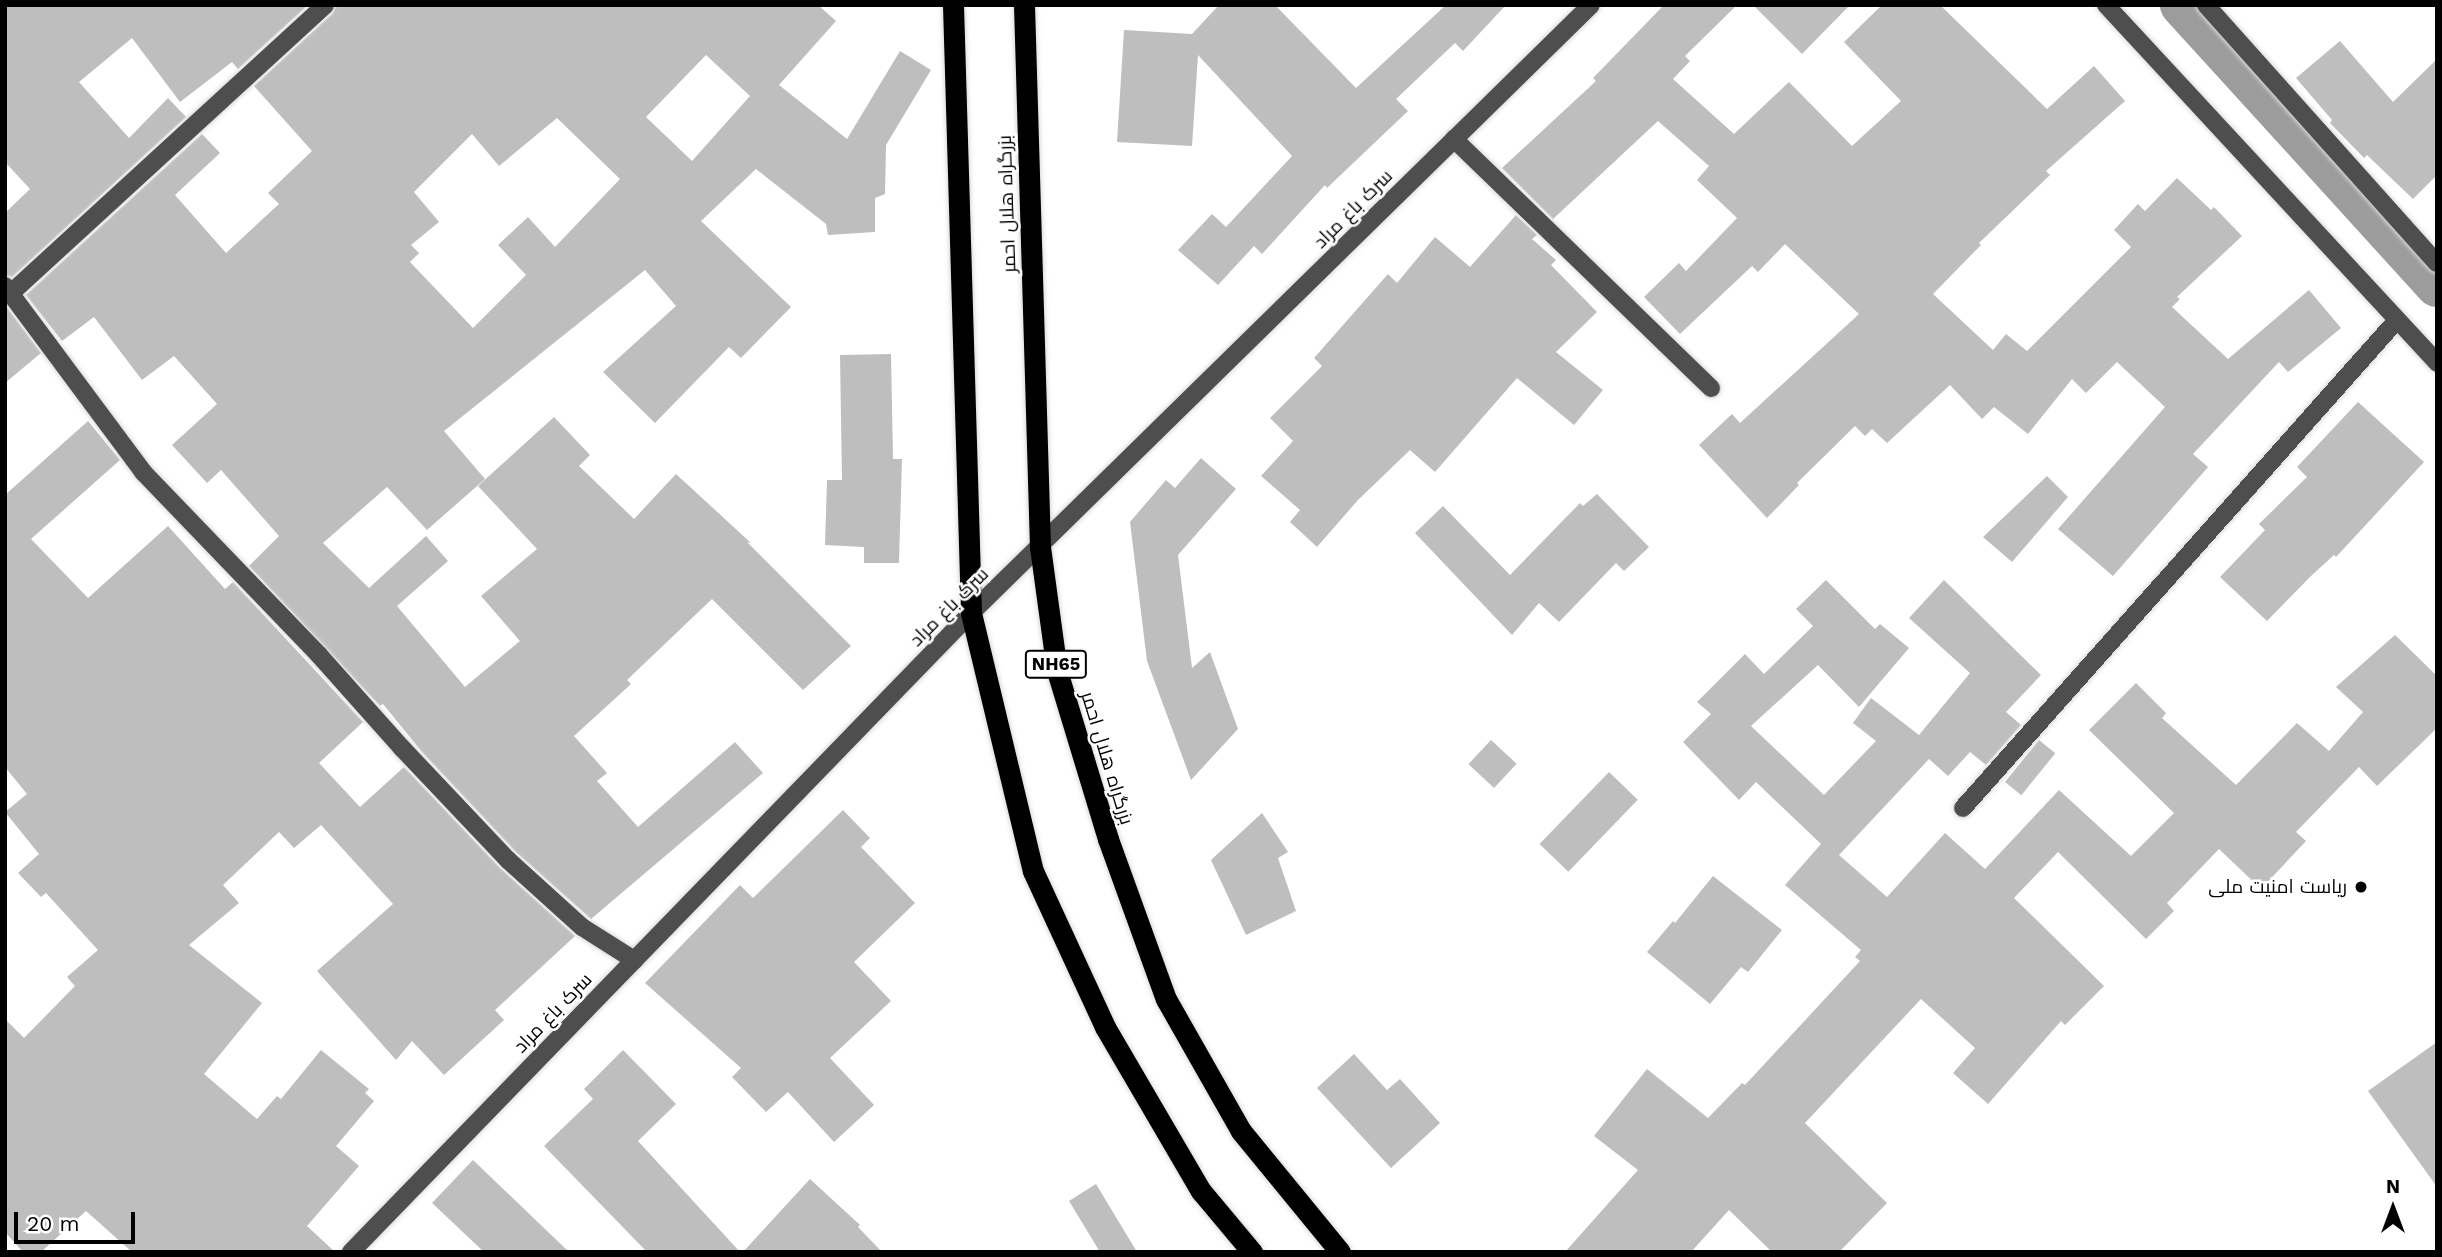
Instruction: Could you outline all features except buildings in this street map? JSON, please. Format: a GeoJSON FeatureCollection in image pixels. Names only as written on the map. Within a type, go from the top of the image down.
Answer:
{"type":"FeatureCollection","features":[{"type":"Feature","properties":{"kind":"highway"},"geometry":{"type":"LineString","coordinates":[[953,5],[971,613],[1033,871],[1105,1027],[1201,1191],[1252,1252]]}},
{"type":"Feature","properties":{"kind":"highway","name":"بزرگراه هلال احمر"},"geometry":{"type":"LineString","coordinates":[[1024,5],[1040,547],[1057,671],[1108,839],[1166,999],[1241,1131],[1340,1252]]}},
{"type":"Feature","properties":{"kind":"street"},"geometry":{"type":"LineString","coordinates":[[325,5],[8,290],[144,471],[319,655],[402,748],[508,860],[582,928],[634,960]]}},
{"type":"Feature","properties":{"kind":"street","name":"سرک باغ مراد"},"geometry":{"type":"LineString","coordinates":[[351,1252],[971,613],[1591,5]]}},
{"type":"Feature","properties":{"kind":"street"},"geometry":{"type":"LineString","coordinates":[[2106,5],[2437,363]]}},
{"type":"Feature","properties":{"kind":"street"},"geometry":{"type":"LineString","coordinates":[[2206,5],[2437,262]]}},
{"type":"Feature","properties":{"kind":"street"},"geometry":{"type":"LineString","coordinates":[[1454,139],[1711,388]]}},
{"type":"Feature","properties":{"kind":"street"},"geometry":{"type":"LineString","coordinates":[[1962,808],[2397,320]]}},
{"type":"Feature","properties":{"kind":"waterway"},"geometry":{"type":"LineString","coordinates":[[2181,5],[2437,286]]}},
{"type":"Feature","properties":{"kind":"place","name":"ریاست امنیت ملی"},"geometry":{"type":"Point","coordinates":[2361,887]}}]}
